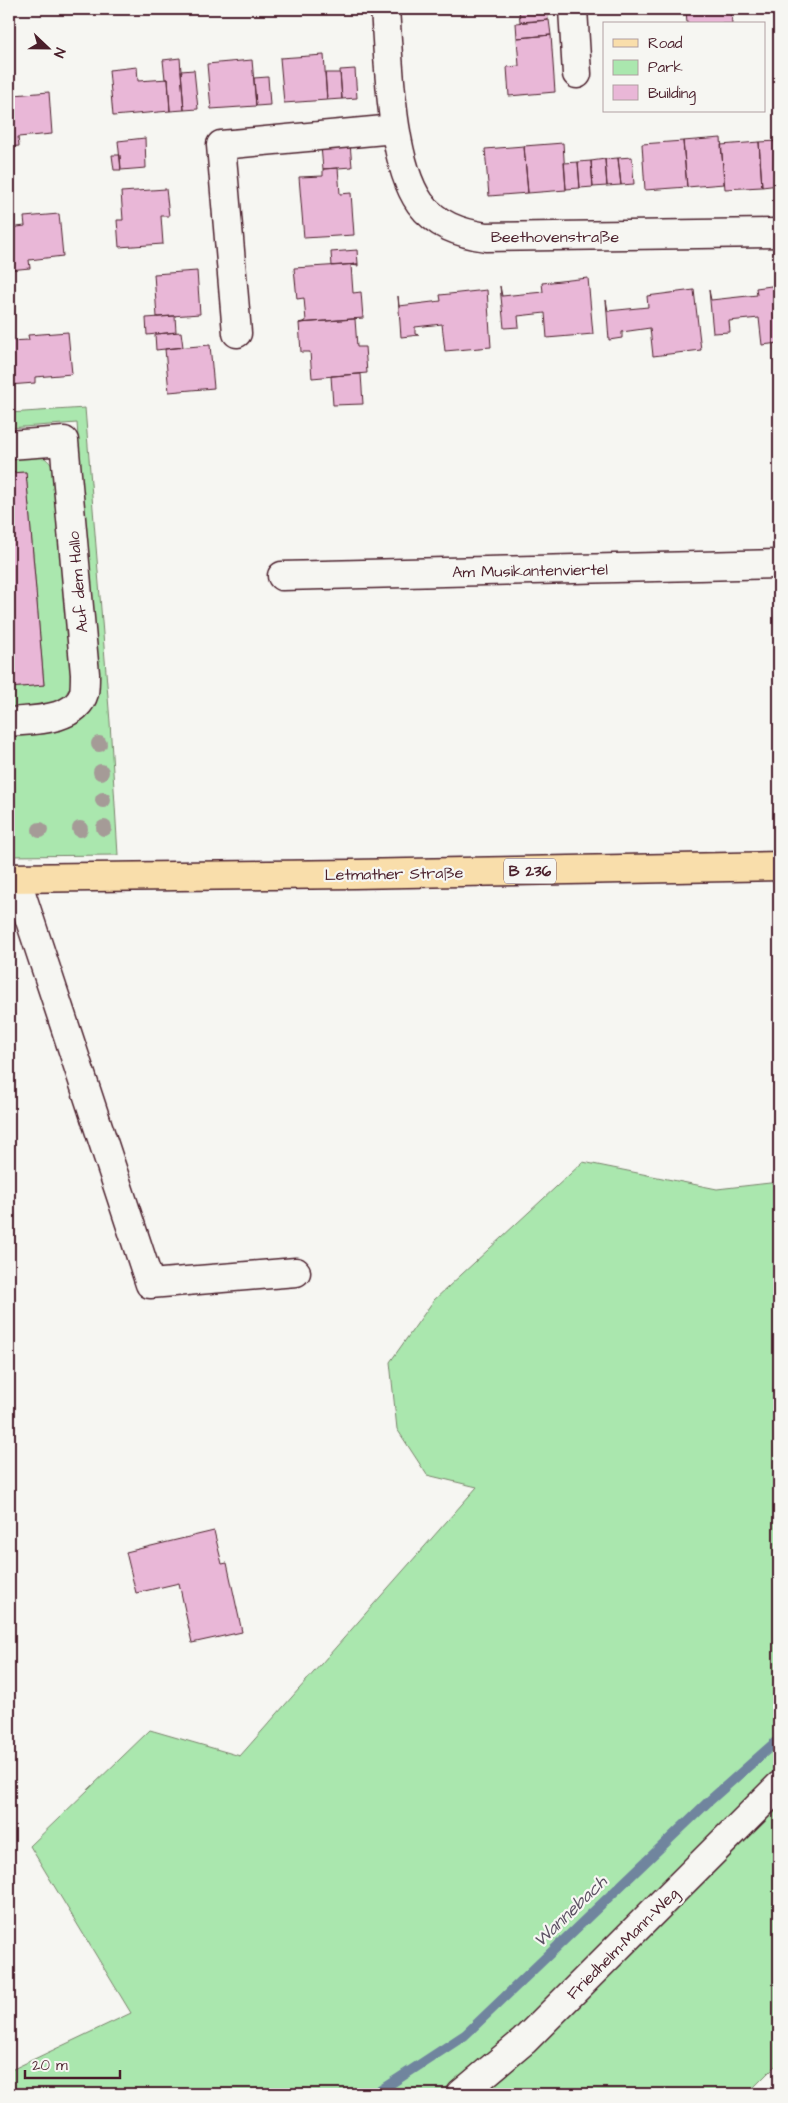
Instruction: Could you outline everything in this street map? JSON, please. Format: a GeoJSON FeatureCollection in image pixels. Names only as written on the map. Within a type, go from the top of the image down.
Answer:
{"type":"FeatureCollection","features":[{"type":"Feature","properties":{"kind":"main road","name":"Letmather Straße"},"geometry":{"type":"LineString","coordinates":[[12,878],[779,866]]}},
{"type":"Feature","properties":{"kind":"street","name":"Beethovenstraße"},"geometry":{"type":"LineString","coordinates":[[385,9],[396,129],[405,174],[420,203],[441,223],[461,234],[496,237],[779,233]]}},
{"type":"Feature","properties":{"kind":"street"},"geometry":{"type":"LineString","coordinates":[[572,9],[577,74]]}},
{"type":"Feature","properties":{"kind":"street"},"geometry":{"type":"LineString","coordinates":[[238,333],[221,145],[396,129]]}},
{"type":"Feature","properties":{"kind":"street","name":"Auf dem Hallo"},"geometry":{"type":"LineString","coordinates":[[9,445],[64,441],[85,674],[84,694],[75,708],[59,715],[41,719],[9,722]]}},
{"type":"Feature","properties":{"kind":"street","name":"Am Musikantenviertel"},"geometry":{"type":"LineString","coordinates":[[282,576],[779,564]]}},
{"type":"Feature","properties":{"kind":"street"},"geometry":{"type":"LineString","coordinates":[[12,878],[150,1284],[296,1272]]}},
{"type":"Feature","properties":{"kind":"street","name":"Friedhelm-Mann-Weg"},"geometry":{"type":"LineString","coordinates":[[461,2094],[524,2041],[779,1786]]}},
{"type":"Feature","properties":{"kind":"green space"},"geometry":{"type":"Polygon","coordinates":[[[85,408],[110,722],[118,855],[9,856],[9,735],[96,693],[77,423],[9,428],[9,413],[85,408]]]}},
{"type":"Feature","properties":{"kind":"green space"},"geometry":{"type":"Polygon","coordinates":[[[29,453],[40,455],[54,469],[73,678],[69,690],[57,703],[40,708],[9,710],[9,688],[44,685],[26,472],[9,473],[9,454],[29,453]]]}},
{"type":"Feature","properties":{"kind":"green space"},"geometry":{"type":"Polygon","coordinates":[[[583,1162],[717,1189],[779,1182],[779,2062],[747,2094],[9,2094],[9,2071],[131,2013],[30,1846],[150,1730],[240,1756],[477,1487],[427,1475],[397,1429],[390,1362],[434,1300],[583,1162]]]}},
{"type":"Feature","properties":{"kind":"building"},"geometry":{"type":"Polygon","coordinates":[[[519,9],[547,9],[548,20],[520,22],[519,9]]]}},
{"type":"Feature","properties":{"kind":"building"},"geometry":{"type":"Polygon","coordinates":[[[686,9],[731,9],[732,22],[687,22],[686,9]]]}},
{"type":"Feature","properties":{"kind":"building"},"geometry":{"type":"Polygon","coordinates":[[[549,20],[551,35],[517,38],[516,23],[549,20]]]}},
{"type":"Feature","properties":{"kind":"building"},"geometry":{"type":"Polygon","coordinates":[[[551,35],[555,92],[509,96],[507,67],[519,66],[517,38],[551,35]]]}},
{"type":"Feature","properties":{"kind":"building"},"geometry":{"type":"Polygon","coordinates":[[[324,55],[327,100],[284,103],[280,58],[324,55]]]}},
{"type":"Feature","properties":{"kind":"building"},"geometry":{"type":"Polygon","coordinates":[[[180,58],[184,110],[170,111],[168,79],[165,79],[163,60],[180,58]]]}},
{"type":"Feature","properties":{"kind":"building"},"geometry":{"type":"Polygon","coordinates":[[[252,60],[256,106],[211,109],[207,64],[252,60]]]}},
{"type":"Feature","properties":{"kind":"building"},"geometry":{"type":"Polygon","coordinates":[[[137,67],[138,81],[168,79],[170,111],[113,116],[109,70],[137,67]]]}},
{"type":"Feature","properties":{"kind":"building"},"geometry":{"type":"Polygon","coordinates":[[[355,69],[357,98],[342,99],[340,70],[355,69]]]}},
{"type":"Feature","properties":{"kind":"building"},"geometry":{"type":"Polygon","coordinates":[[[194,70],[198,109],[184,110],[181,71],[194,70]]]}},
{"type":"Feature","properties":{"kind":"building"},"geometry":{"type":"Polygon","coordinates":[[[325,73],[340,73],[342,99],[327,100],[325,73]]]}},
{"type":"Feature","properties":{"kind":"building"},"geometry":{"type":"Polygon","coordinates":[[[268,77],[270,105],[256,106],[254,78],[268,77]]]}},
{"type":"Feature","properties":{"kind":"building"},"geometry":{"type":"Polygon","coordinates":[[[49,92],[52,134],[18,137],[19,146],[9,147],[9,104],[15,103],[14,95],[49,92]]]}},
{"type":"Feature","properties":{"kind":"building"},"geometry":{"type":"Polygon","coordinates":[[[145,138],[146,168],[121,170],[118,141],[145,138]]]}},
{"type":"Feature","properties":{"kind":"building"},"geometry":{"type":"Polygon","coordinates":[[[721,138],[724,184],[687,187],[683,141],[721,138]]]}},
{"type":"Feature","properties":{"kind":"building"},"geometry":{"type":"Polygon","coordinates":[[[683,141],[687,187],[645,190],[642,144],[683,141]]]}},
{"type":"Feature","properties":{"kind":"building"},"geometry":{"type":"Polygon","coordinates":[[[779,141],[779,185],[762,187],[759,142],[779,141]]]}},
{"type":"Feature","properties":{"kind":"building"},"geometry":{"type":"Polygon","coordinates":[[[759,142],[762,187],[725,189],[721,145],[759,142]]]}},
{"type":"Feature","properties":{"kind":"building"},"geometry":{"type":"Polygon","coordinates":[[[350,143],[352,167],[323,169],[321,146],[350,143]]]}},
{"type":"Feature","properties":{"kind":"building"},"geometry":{"type":"Polygon","coordinates":[[[563,143],[566,190],[528,193],[524,146],[563,143]]]}},
{"type":"Feature","properties":{"kind":"building"},"geometry":{"type":"Polygon","coordinates":[[[524,146],[528,193],[489,196],[485,149],[524,146]]]}},
{"type":"Feature","properties":{"kind":"building"},"geometry":{"type":"Polygon","coordinates":[[[112,155],[120,155],[121,170],[114,170],[112,155]]]}},
{"type":"Feature","properties":{"kind":"building"},"geometry":{"type":"Polygon","coordinates":[[[632,157],[634,184],[621,185],[618,158],[632,157]]]}},
{"type":"Feature","properties":{"kind":"building"},"geometry":{"type":"Polygon","coordinates":[[[618,158],[621,185],[607,186],[605,159],[618,158]]]}},
{"type":"Feature","properties":{"kind":"building"},"geometry":{"type":"Polygon","coordinates":[[[605,159],[607,186],[593,187],[591,161],[605,159]]]}},
{"type":"Feature","properties":{"kind":"building"},"geometry":{"type":"Polygon","coordinates":[[[591,161],[593,187],[580,188],[578,162],[591,161]]]}},
{"type":"Feature","properties":{"kind":"building"},"geometry":{"type":"Polygon","coordinates":[[[578,162],[580,188],[566,189],[564,163],[578,162]]]}},
{"type":"Feature","properties":{"kind":"building"},"geometry":{"type":"Polygon","coordinates":[[[338,168],[340,194],[351,193],[354,235],[304,238],[299,177],[323,176],[323,169],[338,168]]]}},
{"type":"Feature","properties":{"kind":"building"},"geometry":{"type":"Polygon","coordinates":[[[166,189],[169,216],[161,216],[163,244],[119,247],[117,220],[123,220],[121,192],[166,189]]]}},
{"type":"Feature","properties":{"kind":"building"},"geometry":{"type":"Polygon","coordinates":[[[59,214],[63,256],[29,260],[30,268],[9,270],[9,228],[25,226],[24,217],[59,214]]]}},
{"type":"Feature","properties":{"kind":"building"},"geometry":{"type":"Polygon","coordinates":[[[357,250],[358,264],[332,266],[331,252],[357,250]]]}},
{"type":"Feature","properties":{"kind":"building"},"geometry":{"type":"Polygon","coordinates":[[[358,264],[358,266],[351,265],[353,293],[361,292],[363,318],[299,323],[306,321],[304,298],[297,299],[294,268],[358,264]]]}},
{"type":"Feature","properties":{"kind":"building"},"geometry":{"type":"Polygon","coordinates":[[[197,271],[200,314],[157,317],[154,274],[197,271]]]}},
{"type":"Feature","properties":{"kind":"building"},"geometry":{"type":"Polygon","coordinates":[[[588,278],[593,334],[547,338],[545,313],[518,316],[519,327],[504,328],[500,286],[502,296],[543,292],[542,283],[588,278]]]}},
{"type":"Feature","properties":{"kind":"building"},"geometry":{"type":"Polygon","coordinates":[[[779,285],[779,343],[762,345],[759,318],[729,321],[730,332],[713,333],[709,290],[711,300],[757,295],[756,288],[779,285]]]}},
{"type":"Feature","properties":{"kind":"building"},"geometry":{"type":"Polygon","coordinates":[[[487,290],[491,347],[445,351],[442,324],[415,327],[415,334],[419,335],[401,337],[398,296],[399,306],[441,301],[440,295],[487,290]]]}},
{"type":"Feature","properties":{"kind":"building"},"geometry":{"type":"Polygon","coordinates":[[[694,290],[701,350],[653,356],[650,328],[622,332],[622,338],[609,340],[606,300],[608,311],[648,307],[647,296],[694,290]]]}},
{"type":"Feature","properties":{"kind":"building"},"geometry":{"type":"Polygon","coordinates":[[[175,316],[176,332],[147,335],[146,318],[175,316]]]}},
{"type":"Feature","properties":{"kind":"building"},"geometry":{"type":"Polygon","coordinates":[[[355,319],[357,347],[365,347],[367,373],[312,378],[310,352],[301,352],[299,323],[355,319]]]}},
{"type":"Feature","properties":{"kind":"building"},"geometry":{"type":"Polygon","coordinates":[[[68,332],[72,374],[35,377],[35,383],[9,385],[9,341],[29,340],[28,335],[68,332]]]}},
{"type":"Feature","properties":{"kind":"building"},"geometry":{"type":"Polygon","coordinates":[[[181,332],[183,347],[156,350],[155,334],[181,332]]]}},
{"type":"Feature","properties":{"kind":"building"},"geometry":{"type":"Polygon","coordinates":[[[210,345],[214,388],[169,392],[165,349],[210,345]]]}},
{"type":"Feature","properties":{"kind":"building"},"geometry":{"type":"Polygon","coordinates":[[[361,374],[363,404],[333,405],[331,376],[361,374]]]}},
{"type":"Feature","properties":{"kind":"building"},"geometry":{"type":"Polygon","coordinates":[[[26,472],[44,685],[9,688],[9,473],[26,472]]]}},
{"type":"Feature","properties":{"kind":"building"},"geometry":{"type":"Polygon","coordinates":[[[214,1531],[222,1564],[227,1563],[242,1632],[192,1643],[179,1583],[136,1593],[126,1552],[214,1531]]]}},
{"type":"Feature","properties":{"kind":"waterway","name":"Wannebach"},"geometry":{"type":"LineString","coordinates":[[375,2094],[465,2035],[708,1802],[779,1739]]}}]}
